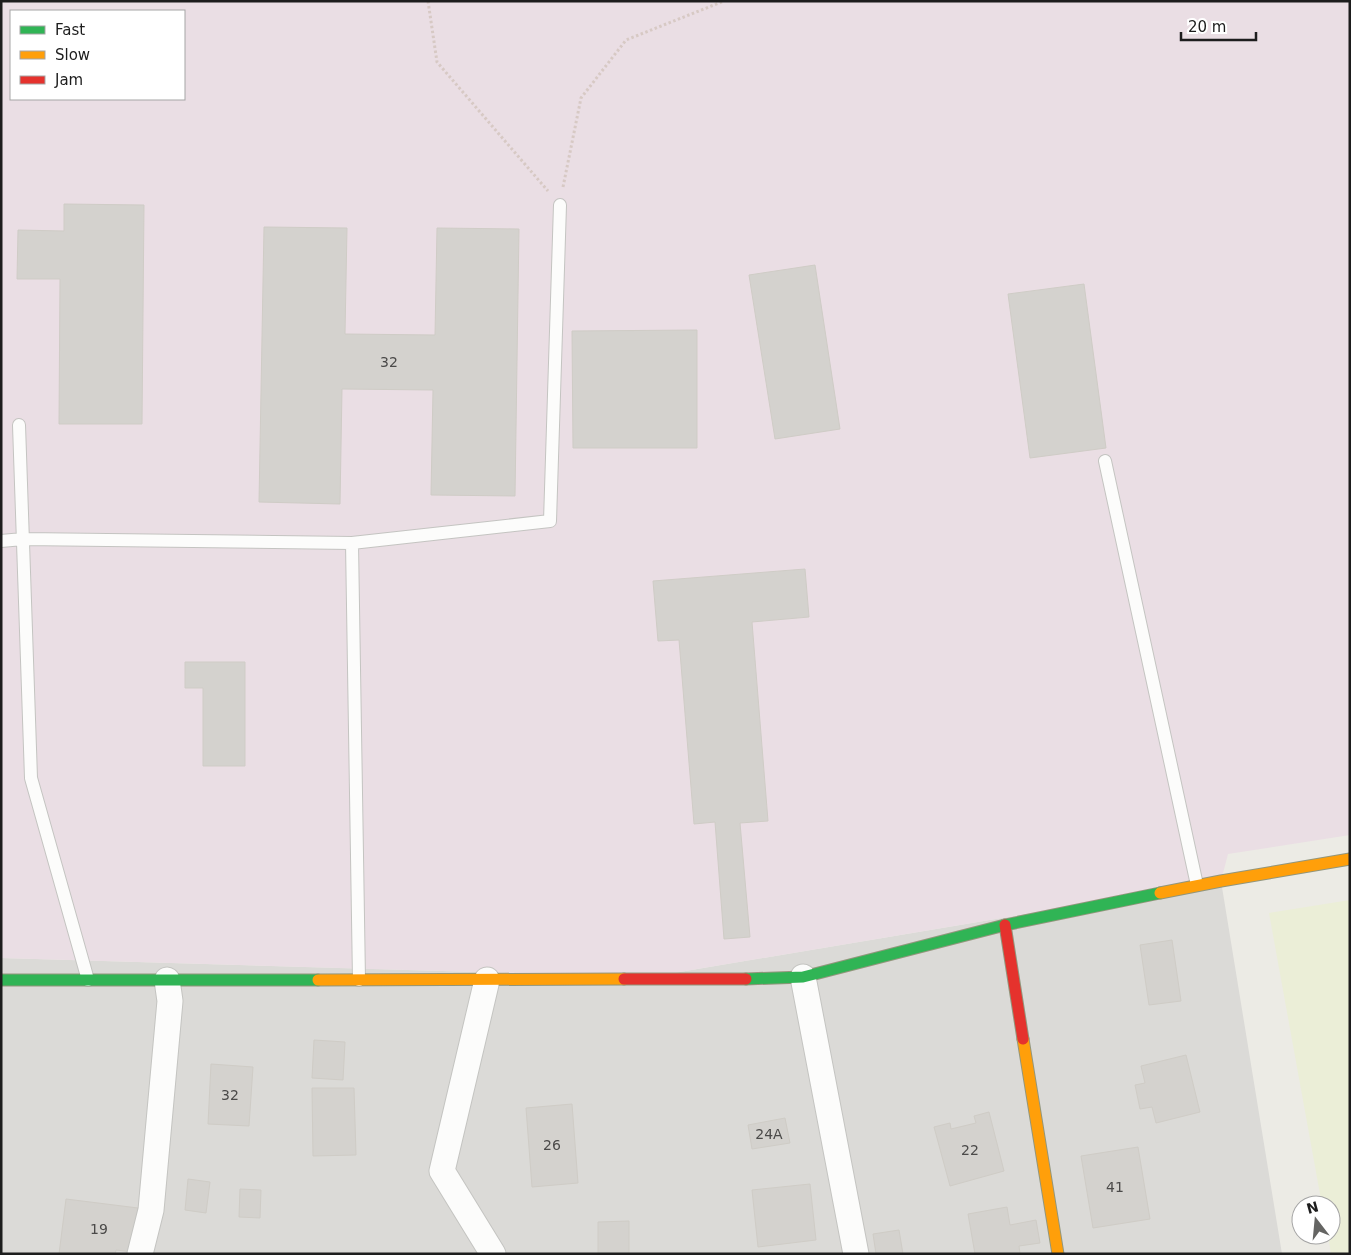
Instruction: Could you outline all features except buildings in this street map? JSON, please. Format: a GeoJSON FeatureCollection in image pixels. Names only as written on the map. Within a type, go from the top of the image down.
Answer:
{"type":"FeatureCollection","features":[{"type":"Feature","properties":{"kind":"street"},"geometry":{"type":"LineString","coordinates":[[1,980],[739,980],[803,977],[1005,925],[1197,885],[1350,859]]}},
{"type":"Feature","properties":{"kind":"street"},"geometry":{"type":"LineString","coordinates":[[1005,925],[1058,1254]]}},
{"type":"Feature","properties":{"kind":"street"},"geometry":{"type":"LineString","coordinates":[[803,977],[856,1254]]}},
{"type":"Feature","properties":{"kind":"street"},"geometry":{"type":"LineString","coordinates":[[140,1254],[151,1210],[170,1001],[166,980]]}},
{"type":"Feature","properties":{"kind":"street"},"geometry":{"type":"LineString","coordinates":[[487,980],[442,1171],[493,1254]]}},
{"type":"Feature","properties":{"kind":"lane"},"geometry":{"type":"LineString","coordinates":[[1,541],[23,539],[352,544],[550,522],[560,205]]}},
{"type":"Feature","properties":{"kind":"lane"},"geometry":{"type":"LineString","coordinates":[[19,425],[31,778],[88,980]]}},
{"type":"Feature","properties":{"kind":"lane"},"geometry":{"type":"LineString","coordinates":[[1105,461],[1197,885]]}},
{"type":"Feature","properties":{"kind":"lane"},"geometry":{"type":"LineString","coordinates":[[352,544],[359,980]]}},
{"type":"Feature","properties":{"kind":"path"},"geometry":{"type":"LineString","coordinates":[[428,1],[437,62],[560,205]]}},
{"type":"Feature","properties":{"kind":"path"},"geometry":{"type":"LineString","coordinates":[[560,205],[581,98],[626,40],[724,1]]}},
{"type":"Feature","properties":{"kind":"shaded area"},"geometry":{"type":"Polygon","coordinates":[[[1,1],[1350,1],[1350,835],[1228,854],[1221,881],[650,977],[1,958],[1,1]]]}},
{"type":"Feature","properties":{"kind":"shaded area"},"geometry":{"type":"Polygon","coordinates":[[[1221,881],[1282,1254],[1,1254],[1,958],[650,977],[1221,881]]]}},
{"type":"Feature","properties":{"kind":"green space"},"geometry":{"type":"Polygon","coordinates":[[[1350,900],[1350,1254],[1331,1254],[1330,1245],[1341,1245],[1341,1195],[1320,1195],[1269,913],[1350,900]]]}},
{"type":"Feature","properties":{"kind":"traffic: fast"},"geometry":{"type":"LineString","coordinates":[[746,979],[803,977],[1005,925],[1160,893]]}},
{"type":"Feature","properties":{"kind":"traffic: fast"},"geometry":{"type":"LineString","coordinates":[[1,980],[318,980]]}},
{"type":"Feature","properties":{"kind":"traffic: slow"},"geometry":{"type":"LineString","coordinates":[[1160,893],[1350,859]]}},
{"type":"Feature","properties":{"kind":"traffic: slow"},"geometry":{"type":"LineString","coordinates":[[318,980],[624,979]]}},
{"type":"Feature","properties":{"kind":"traffic: slow"},"geometry":{"type":"LineString","coordinates":[[1023,1039],[1058,1254]]}},
{"type":"Feature","properties":{"kind":"traffic: jam"},"geometry":{"type":"LineString","coordinates":[[1005,925],[1023,1039]]}},
{"type":"Feature","properties":{"kind":"traffic: jam"},"geometry":{"type":"LineString","coordinates":[[624,979],[746,979]]}}]}
